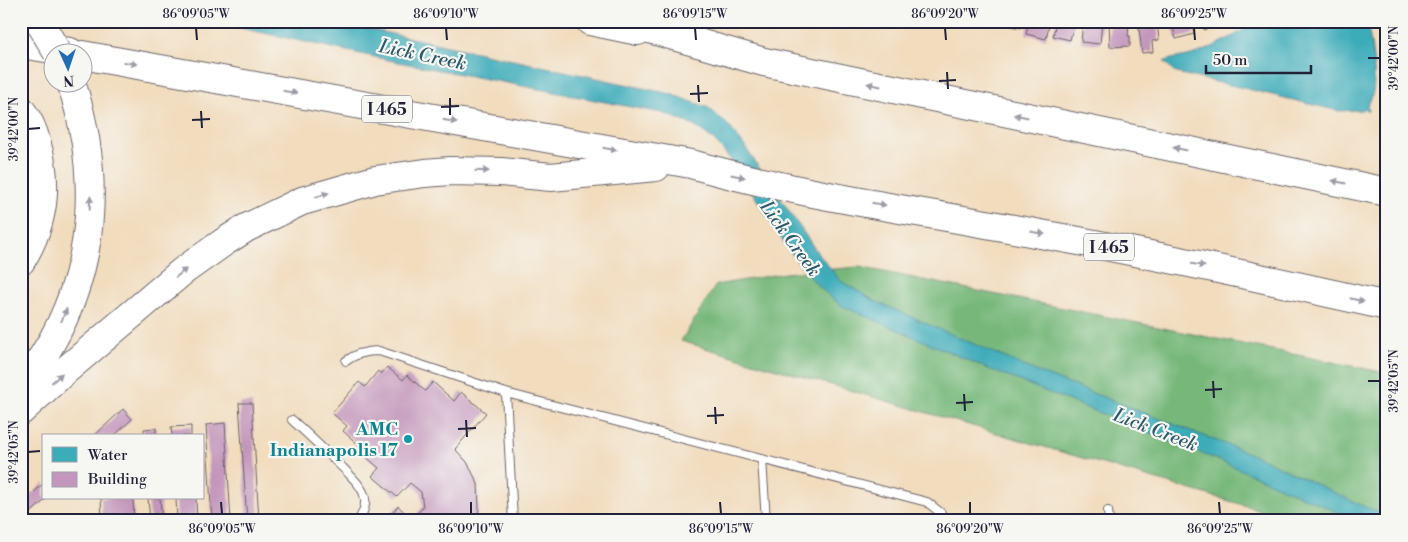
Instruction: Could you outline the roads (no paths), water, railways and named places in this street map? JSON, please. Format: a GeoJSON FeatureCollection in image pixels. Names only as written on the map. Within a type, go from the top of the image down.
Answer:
{"type":"FeatureCollection","features":[{"type":"Feature","properties":{"kind":"highway"},"geometry":{"type":"LineString","coordinates":[[39,21],[51,42]]}},
{"type":"Feature","properties":{"kind":"highway"},"geometry":{"type":"LineString","coordinates":[[590,21],[701,44]]}},
{"type":"Feature","properties":{"kind":"highway"},"geometry":{"type":"LineString","coordinates":[[622,21],[764,62],[1387,192]]}},
{"type":"Feature","properties":{"kind":"highway"},"geometry":{"type":"LineString","coordinates":[[21,44],[42,47]]}},
{"type":"Feature","properties":{"kind":"highway","name":"I 465"},"geometry":{"type":"LineString","coordinates":[[92,57],[691,164],[728,174],[831,196],[1047,235],[1387,306]]}},
{"type":"Feature","properties":{"kind":"highway"},"geometry":{"type":"LineString","coordinates":[[21,387],[38,364],[56,334],[70,300],[87,240],[90,190],[88,153],[74,92]]}},
{"type":"Feature","properties":{"kind":"highway"},"geometry":{"type":"LineString","coordinates":[[21,110],[33,131],[42,162],[44,195],[38,226],[31,245],[21,261]]}},
{"type":"Feature","properties":{"kind":"highway"},"geometry":{"type":"LineString","coordinates":[[21,411],[183,270],[246,228],[268,216],[302,202],[375,180],[425,173],[458,171],[501,172],[551,177],[691,164]]}},
{"type":"Feature","properties":{"kind":"lane"},"geometry":{"type":"LineString","coordinates":[[346,361],[353,355],[362,352],[379,351],[506,393],[927,502],[941,513],[944,521]]}},
{"type":"Feature","properties":{"kind":"lane"},"geometry":{"type":"LineString","coordinates":[[506,393],[513,521]]}},
{"type":"Feature","properties":{"kind":"lane"},"geometry":{"type":"LineString","coordinates":[[292,420],[316,441],[361,488],[364,493],[365,502],[364,512],[358,521]]}},
{"type":"Feature","properties":{"kind":"lane"},"geometry":{"type":"LineString","coordinates":[[762,459],[766,521]]}},
{"type":"Feature","properties":{"kind":"lane"},"geometry":{"type":"LineString","coordinates":[[1108,511],[1109,521]]}},
{"type":"Feature","properties":{"kind":"water","name":"Lick Creek"},"geometry":{"type":"Polygon","coordinates":[[[208,21],[332,21],[671,94],[709,108],[728,125],[743,144],[817,252],[841,281],[875,301],[1038,372],[1259,457],[1367,508],[1387,514],[1387,521],[1358,521],[1223,462],[989,369],[842,306],[815,282],[793,255],[723,150],[705,133],[681,120],[662,113],[393,61],[208,21]]]}},
{"type":"Feature","properties":{"kind":"water"},"geometry":{"type":"Polygon","coordinates":[[[1259,21],[1367,21],[1374,65],[1373,88],[1367,106],[1369,109],[1367,111],[1365,108],[1361,110],[1339,111],[1176,73],[1164,62],[1208,49],[1259,21]]]}},
{"type":"Feature","properties":{"kind":"place","name":"AMC Indianapolis 17"},"geometry":{"type":"Point","coordinates":[408,439]}}]}
